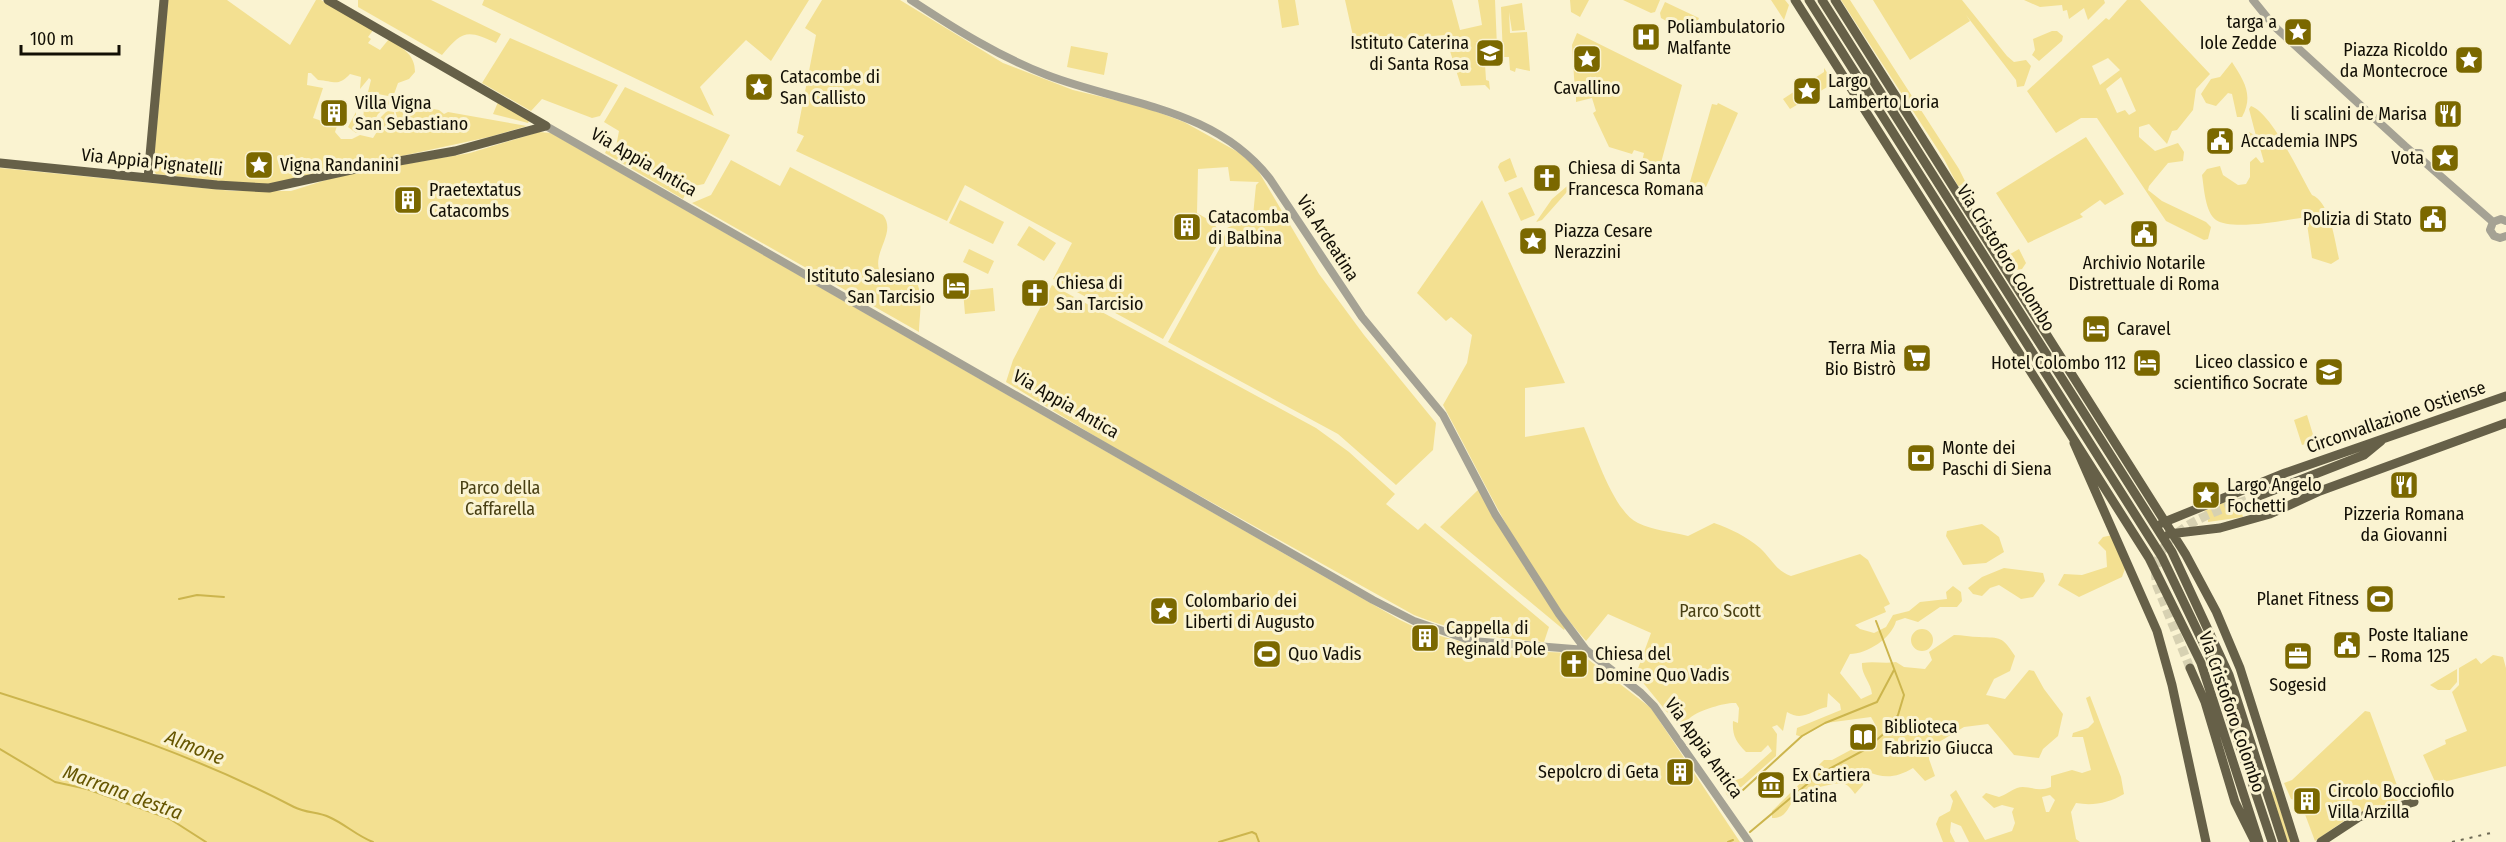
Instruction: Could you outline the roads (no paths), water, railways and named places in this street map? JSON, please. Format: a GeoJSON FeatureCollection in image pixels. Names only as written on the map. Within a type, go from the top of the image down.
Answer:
{"type":"FeatureCollection","features":[{"type":"Feature","properties":{"kind":"main road"},"geometry":{"type":"LineString","coordinates":[[148,178],[164,0]]}},
{"type":"Feature","properties":{"kind":"main road","name":"Via Appia Antica"},"geometry":{"type":"LineString","coordinates":[[328,0],[546,126]]}},
{"type":"Feature","properties":{"kind":"main road"},"geometry":{"type":"LineString","coordinates":[[1796,0],[1818,15]]}},
{"type":"Feature","properties":{"kind":"main road","name":"Via Cristoforo Colombo"},"geometry":{"type":"LineString","coordinates":[[1796,0],[2134,532],[2192,643],[2213,697],[2257,842]]}},
{"type":"Feature","properties":{"kind":"main road","name":"Via Cristoforo Colombo"},"geometry":{"type":"LineString","coordinates":[[1809,0],[2165,562],[2211,657],[2271,842]]}},
{"type":"Feature","properties":{"kind":"main road","name":"Via Cristoforo Colombo"},"geometry":{"type":"LineString","coordinates":[[1835,0],[2167,521],[2186,555],[2224,631],[2254,709],[2295,842]]}},
{"type":"Feature","properties":{"kind":"main road","name":"Via Cristoforo Colombo"},"geometry":{"type":"LineString","coordinates":[[1824,2],[2175,557],[2220,652],[2234,688],[2283,842]]}},
{"type":"Feature","properties":{"kind":"main road"},"geometry":{"type":"LineString","coordinates":[[1891,109],[1914,124]]}},
{"type":"Feature","properties":{"kind":"main road"},"geometry":{"type":"LineString","coordinates":[[1878,110],[1887,145]]}},
{"type":"Feature","properties":{"kind":"main road","name":"Via Appia Pignatelli"},"geometry":{"type":"LineString","coordinates":[[0,163],[251,188],[274,187],[360,168],[448,153],[546,126]]}},
{"type":"Feature","properties":{"kind":"main road"},"geometry":{"type":"LineString","coordinates":[[2020,291],[2023,317]]}},
{"type":"Feature","properties":{"kind":"main road"},"geometry":{"type":"LineString","coordinates":[[1990,306],[2013,322]]}},
{"type":"Feature","properties":{"kind":"main road","name":"Circonvallazione Ostiense"},"geometry":{"type":"LineString","coordinates":[[2167,521],[2296,470],[2506,396]]}},
{"type":"Feature","properties":{"kind":"main road"},"geometry":{"type":"LineString","coordinates":[[2089,419],[2109,430]]}},
{"type":"Feature","properties":{"kind":"main road"},"geometry":{"type":"LineString","coordinates":[[2077,422],[2080,446]]}},
{"type":"Feature","properties":{"kind":"main road"},"geometry":{"type":"LineString","coordinates":[[2134,532],[2174,534],[2220,528],[2262,517],[2306,496],[2506,423]]}},
{"type":"Feature","properties":{"kind":"main road"},"geometry":{"type":"LineString","coordinates":[[2069,429],[2081,464],[2133,572],[2159,636],[2206,842]]}},
{"type":"Feature","properties":{"kind":"main road"},"geometry":{"type":"LineString","coordinates":[[2256,497],[2364,455],[2381,441]]}},
{"type":"Feature","properties":{"kind":"main road"},"geometry":{"type":"LineString","coordinates":[[2156,525],[2167,521]]}},
{"type":"Feature","properties":{"kind":"main road"},"geometry":{"type":"LineString","coordinates":[[2164,588],[2165,562],[2186,555]]}},
{"type":"Feature","properties":{"kind":"main road"},"geometry":{"type":"LineString","coordinates":[[2220,652],[2224,631]]}},
{"type":"Feature","properties":{"kind":"main road"},"geometry":{"type":"LineString","coordinates":[[2192,643],[2211,657]]}},
{"type":"Feature","properties":{"kind":"main road"},"geometry":{"type":"LineString","coordinates":[[2190,668],[2205,702],[2235,801],[2257,842]]}},
{"type":"Feature","properties":{"kind":"main road"},"geometry":{"type":"LineString","coordinates":[[2234,688],[2254,709]]}},
{"type":"Feature","properties":{"kind":"main road"},"geometry":{"type":"LineString","coordinates":[[2260,773],[2278,791]]}},
{"type":"Feature","properties":{"kind":"main road"},"geometry":{"type":"LineString","coordinates":[[2246,802],[2249,774]]}},
{"type":"Feature","properties":{"kind":"main road"},"geometry":{"type":"LineString","coordinates":[[2321,842],[2360,817],[2415,802]]}},
{"type":"Feature","properties":{"kind":"street","name":"Via Ardeatina"},"geometry":{"type":"LineString","coordinates":[[912,0],[1004,58],[1078,86],[1151,104],[1226,138],[1254,159],[1270,178],[1362,316],[1443,415],[1495,514],[1559,614],[1586,650]]}},
{"type":"Feature","properties":{"kind":"street"},"geometry":{"type":"LineString","coordinates":[[2253,0],[2275,27],[2413,153],[2414,160],[2421,159],[2433,167],[2493,222]]}},
{"type":"Feature","properties":{"kind":"street","name":"Via Appia Antica"},"geometry":{"type":"LineString","coordinates":[[546,126],[984,375],[1310,565],[1414,621],[1472,641],[1586,650],[1654,706],[1749,842]]}},
{"type":"Feature","properties":{"kind":"street"},"geometry":{"type":"LineString","coordinates":[[2506,221],[2501,219],[2493,222],[2490,228],[2498,238],[2506,236]]}},
{"type":"Feature","properties":{"kind":"waterway"},"geometry":{"type":"LineString","coordinates":[[179,599],[197,595],[224,597]]}},
{"type":"Feature","properties":{"kind":"waterway","name":"Almone"},"geometry":{"type":"LineString","coordinates":[[1750,832],[1818,775],[1866,749],[1887,731],[1898,715],[1904,695],[1876,621]]}},
{"type":"Feature","properties":{"kind":"waterway"},"geometry":{"type":"LineString","coordinates":[[1743,790],[1802,736],[1825,723],[1877,702],[1894,670]]}},
{"type":"Feature","properties":{"kind":"waterway","name":"Almone"},"geometry":{"type":"LineString","coordinates":[[0,693],[113,730],[187,758],[259,789],[298,809],[329,817],[373,842]]}},
{"type":"Feature","properties":{"kind":"waterway","name":"Marrana destra"},"geometry":{"type":"LineString","coordinates":[[0,749],[55,782],[87,789],[170,819],[206,842]]}},
{"type":"Feature","properties":{"kind":"waterway","name":"Almone"},"geometry":{"type":"LineString","coordinates":[[1219,842],[1252,832],[1256,834],[1259,842]]}},
{"type":"Feature","properties":{"kind":"waterway","name":"Almone"},"geometry":{"type":"LineString","coordinates":[[1728,842],[1733,840]]}},
{"type":"Feature","properties":{"kind":"tunnel"},"geometry":{"type":"LineString","coordinates":[[2190,668],[2157,586],[2156,567],[2162,550],[2187,526],[2222,509],[2256,497]]}},
{"type":"Feature","properties":{"kind":"railway"},"geometry":{"type":"LineString","coordinates":[[2452,842],[2495,832]]}},
{"type":"Feature","properties":{"kind":"place","name":"targa a Iole Zedde"},"geometry":{"type":"Point","coordinates":[2298,32]}},
{"type":"Feature","properties":{"kind":"place","name":"Poliambulatorio Malfante"},"geometry":{"type":"Point","coordinates":[1646,37]}},
{"type":"Feature","properties":{"kind":"place","name":"Istituto Caterina di Santa Rosa"},"geometry":{"type":"Point","coordinates":[1490,53]}},
{"type":"Feature","properties":{"kind":"place","name":"Cavallino"},"geometry":{"type":"Point","coordinates":[1587,59]}},
{"type":"Feature","properties":{"kind":"place","name":"Piazza Ricoldo da Montecroce"},"geometry":{"type":"Point","coordinates":[2469,60]}},
{"type":"Feature","properties":{"kind":"place","name":"Catacombe di San Callisto"},"geometry":{"type":"Point","coordinates":[759,87]}},
{"type":"Feature","properties":{"kind":"place","name":"Largo Lamberto Loria"},"geometry":{"type":"Point","coordinates":[1807,91]}},
{"type":"Feature","properties":{"kind":"place","name":"Villa Vigna San Sebastiano"},"geometry":{"type":"Point","coordinates":[334,113]}},
{"type":"Feature","properties":{"kind":"place","name":"li scalini de Marisa"},"geometry":{"type":"Point","coordinates":[2448,114]}},
{"type":"Feature","properties":{"kind":"place","name":"Accademia INPS"},"geometry":{"type":"Point","coordinates":[2220,141]}},
{"type":"Feature","properties":{"kind":"place","name":"Vota"},"geometry":{"type":"Point","coordinates":[2445,158]}},
{"type":"Feature","properties":{"kind":"place","name":"Vigna Randanini"},"geometry":{"type":"Point","coordinates":[259,165]}},
{"type":"Feature","properties":{"kind":"place","name":"Chiesa di Santa Francesca Romana"},"geometry":{"type":"Point","coordinates":[1547,178]}},
{"type":"Feature","properties":{"kind":"place","name":"Praetextatus Catacombs"},"geometry":{"type":"Point","coordinates":[408,200]}},
{"type":"Feature","properties":{"kind":"place","name":"Polizia di Stato"},"geometry":{"type":"Point","coordinates":[2433,219]}},
{"type":"Feature","properties":{"kind":"place","name":"Catacomba di Balbina"},"geometry":{"type":"Point","coordinates":[1187,227]}},
{"type":"Feature","properties":{"kind":"place","name":"Archivio Notarile Distrettuale di Roma"},"geometry":{"type":"Point","coordinates":[2144,234]}},
{"type":"Feature","properties":{"kind":"place","name":"Piazza Cesare Nerazzini"},"geometry":{"type":"Point","coordinates":[1533,241]}},
{"type":"Feature","properties":{"kind":"place","name":"Istituto Salesiano San Tarcisio"},"geometry":{"type":"Point","coordinates":[956,286]}},
{"type":"Feature","properties":{"kind":"place","name":"Chiesa di San Tarcisio"},"geometry":{"type":"Point","coordinates":[1035,293]}},
{"type":"Feature","properties":{"kind":"place","name":"Caravel"},"geometry":{"type":"Point","coordinates":[2096,329]}},
{"type":"Feature","properties":{"kind":"place","name":"Terra Mia Bio Bistrò"},"geometry":{"type":"Point","coordinates":[1917,358]}},
{"type":"Feature","properties":{"kind":"place","name":"Hotel Colombo 112"},"geometry":{"type":"Point","coordinates":[2147,363]}},
{"type":"Feature","properties":{"kind":"place","name":"Liceo classico e scientifico Socrate"},"geometry":{"type":"Point","coordinates":[2329,372]}},
{"type":"Feature","properties":{"kind":"place","name":"Monte dei Paschi di Siena"},"geometry":{"type":"Point","coordinates":[1921,458]}},
{"type":"Feature","properties":{"kind":"place","name":"Pizzeria Romana da Giovanni"},"geometry":{"type":"Point","coordinates":[2404,485]}},
{"type":"Feature","properties":{"kind":"place","name":"Largo Angelo Fochetti"},"geometry":{"type":"Point","coordinates":[2206,495]}},
{"type":"Feature","properties":{"kind":"place","name":"Planet Fitness"},"geometry":{"type":"Point","coordinates":[2380,599]}},
{"type":"Feature","properties":{"kind":"place","name":"Colombario dei Liberti di Augusto"},"geometry":{"type":"Point","coordinates":[1164,611]}},
{"type":"Feature","properties":{"kind":"place","name":"Cappella di Reginald Pole"},"geometry":{"type":"Point","coordinates":[1425,638]}},
{"type":"Feature","properties":{"kind":"place","name":"Poste Italiane – Roma 125"},"geometry":{"type":"Point","coordinates":[2347,645]}},
{"type":"Feature","properties":{"kind":"place","name":"Quo Vadis"},"geometry":{"type":"Point","coordinates":[1267,654]}},
{"type":"Feature","properties":{"kind":"place","name":"Sogesid"},"geometry":{"type":"Point","coordinates":[2298,656]}},
{"type":"Feature","properties":{"kind":"place","name":"Chiesa del Domine Quo Vadis"},"geometry":{"type":"Point","coordinates":[1574,664]}},
{"type":"Feature","properties":{"kind":"place","name":"Biblioteca Fabrizio Giucca"},"geometry":{"type":"Point","coordinates":[1863,737]}},
{"type":"Feature","properties":{"kind":"place","name":"Sepolcro di Geta"},"geometry":{"type":"Point","coordinates":[1680,772]}},
{"type":"Feature","properties":{"kind":"place","name":"Ex Cartiera Latina"},"geometry":{"type":"Point","coordinates":[1771,785]}},
{"type":"Feature","properties":{"kind":"place","name":"Circolo Bocciofilo Villa Arzilla"},"geometry":{"type":"Point","coordinates":[2307,801]}},
{"type":"Feature","properties":{"kind":"park label","name":"Parco della Caffarella"},"geometry":{"type":"Point","coordinates":[500,498]}},
{"type":"Feature","properties":{"kind":"park label","name":"Parco Scott"},"geometry":{"type":"Point","coordinates":[1720,611]}}]}
